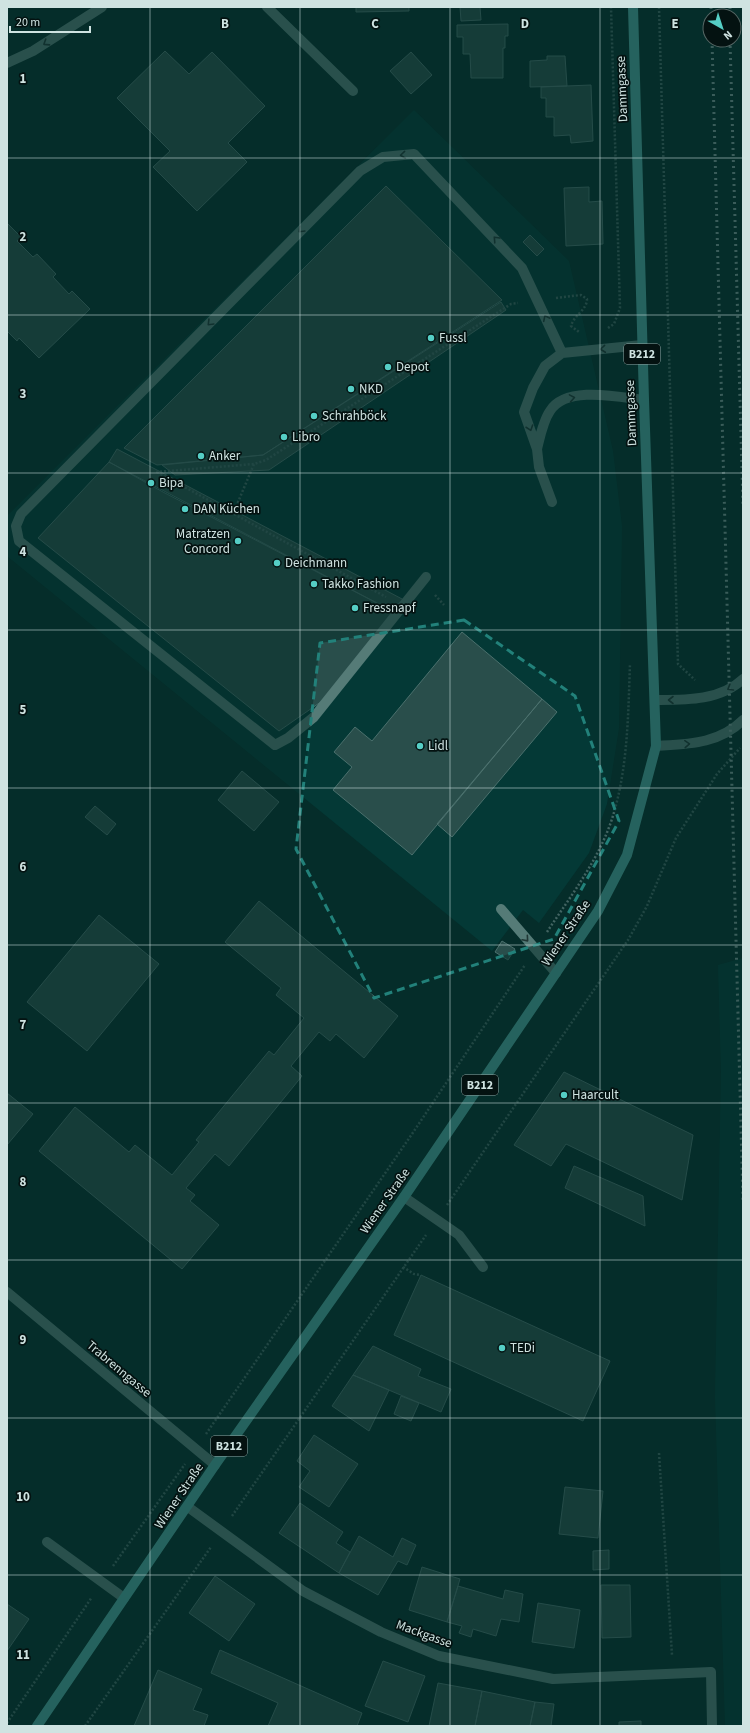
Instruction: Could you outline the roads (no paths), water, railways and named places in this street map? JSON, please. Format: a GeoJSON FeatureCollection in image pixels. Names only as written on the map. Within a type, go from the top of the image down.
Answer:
{"type":"FeatureCollection","features":[{"type":"Feature","properties":{"kind":"main road","name":"Dammgasse"},"geometry":{"type":"LineString","coordinates":[[633,7],[642,344],[656,746]]}},
{"type":"Feature","properties":{"kind":"main road","name":"Wiener Straße"},"geometry":{"type":"LineString","coordinates":[[37,1726],[188,1507],[215,1465],[404,1197],[598,911],[627,855],[656,746]]}},
{"type":"Feature","properties":{"kind":"street"},"geometry":{"type":"LineString","coordinates":[[7,63],[33,51],[102,7]]}},
{"type":"Feature","properties":{"kind":"street"},"geometry":{"type":"LineString","coordinates":[[267,7],[353,91]]}},
{"type":"Feature","properties":{"kind":"street"},"geometry":{"type":"LineString","coordinates":[[426,577],[314,718],[288,738],[275,745],[19,541],[16,526],[20,514],[355,176],[360,171],[383,157],[414,154],[522,268],[562,353]]}},
{"type":"Feature","properties":{"kind":"street"},"geometry":{"type":"LineString","coordinates":[[552,502],[539,468],[537,449],[524,412],[533,388],[545,366],[562,353],[642,344]]}},
{"type":"Feature","properties":{"kind":"street"},"geometry":{"type":"LineString","coordinates":[[537,449],[550,410],[562,399],[594,394],[644,400]]}},
{"type":"Feature","properties":{"kind":"street"},"geometry":{"type":"LineString","coordinates":[[655,700],[680,700],[716,696],[743,679]]}},
{"type":"Feature","properties":{"kind":"street"},"geometry":{"type":"LineString","coordinates":[[656,746],[697,744],[717,738],[743,720]]}},
{"type":"Feature","properties":{"kind":"street"},"geometry":{"type":"LineString","coordinates":[[500,909],[556,973]]}},
{"type":"Feature","properties":{"kind":"street"},"geometry":{"type":"LineString","coordinates":[[404,1197],[459,1235],[483,1267]]}},
{"type":"Feature","properties":{"kind":"street","name":"Trabrenngasse"},"geometry":{"type":"LineString","coordinates":[[7,1292],[215,1465]]}},
{"type":"Feature","properties":{"kind":"street","name":"Mackgasse"},"geometry":{"type":"LineString","coordinates":[[188,1507],[303,1590],[381,1632],[439,1656],[553,1680],[711,1672],[712,1726]]}},
{"type":"Feature","properties":{"kind":"street"},"geometry":{"type":"LineString","coordinates":[[47,1542],[124,1598]]}},
{"type":"Feature","properties":{"kind":"railway"},"geometry":{"type":"LineString","coordinates":[[712,48],[743,1202]]}},
{"type":"Feature","properties":{"kind":"railway"},"geometry":{"type":"LineString","coordinates":[[730,48],[743,507]]}},
{"type":"Feature","properties":{"kind":"place","name":"Fussl"},"geometry":{"type":"Point","coordinates":[431,338]}},
{"type":"Feature","properties":{"kind":"place","name":"Depot"},"geometry":{"type":"Point","coordinates":[388,367]}},
{"type":"Feature","properties":{"kind":"place","name":"NKD"},"geometry":{"type":"Point","coordinates":[351,389]}},
{"type":"Feature","properties":{"kind":"place","name":"Schrahböck"},"geometry":{"type":"Point","coordinates":[314,416]}},
{"type":"Feature","properties":{"kind":"place","name":"Libro"},"geometry":{"type":"Point","coordinates":[284,437]}},
{"type":"Feature","properties":{"kind":"place","name":"Anker"},"geometry":{"type":"Point","coordinates":[201,456]}},
{"type":"Feature","properties":{"kind":"place","name":"Bipa"},"geometry":{"type":"Point","coordinates":[151,483]}},
{"type":"Feature","properties":{"kind":"place","name":"DAN Küchen"},"geometry":{"type":"Point","coordinates":[185,509]}},
{"type":"Feature","properties":{"kind":"place","name":"Matratzen Concord"},"geometry":{"type":"Point","coordinates":[238,541]}},
{"type":"Feature","properties":{"kind":"place","name":"Deichmann"},"geometry":{"type":"Point","coordinates":[277,563]}},
{"type":"Feature","properties":{"kind":"place","name":"Takko Fashion"},"geometry":{"type":"Point","coordinates":[314,584]}},
{"type":"Feature","properties":{"kind":"place","name":"Fressnapf"},"geometry":{"type":"Point","coordinates":[355,608]}},
{"type":"Feature","properties":{"kind":"place","name":"Lidl"},"geometry":{"type":"Point","coordinates":[420,746]}},
{"type":"Feature","properties":{"kind":"place","name":"Haarcult"},"geometry":{"type":"Point","coordinates":[564,1095]}},
{"type":"Feature","properties":{"kind":"place","name":"TEDi"},"geometry":{"type":"Point","coordinates":[502,1348]}}]}
